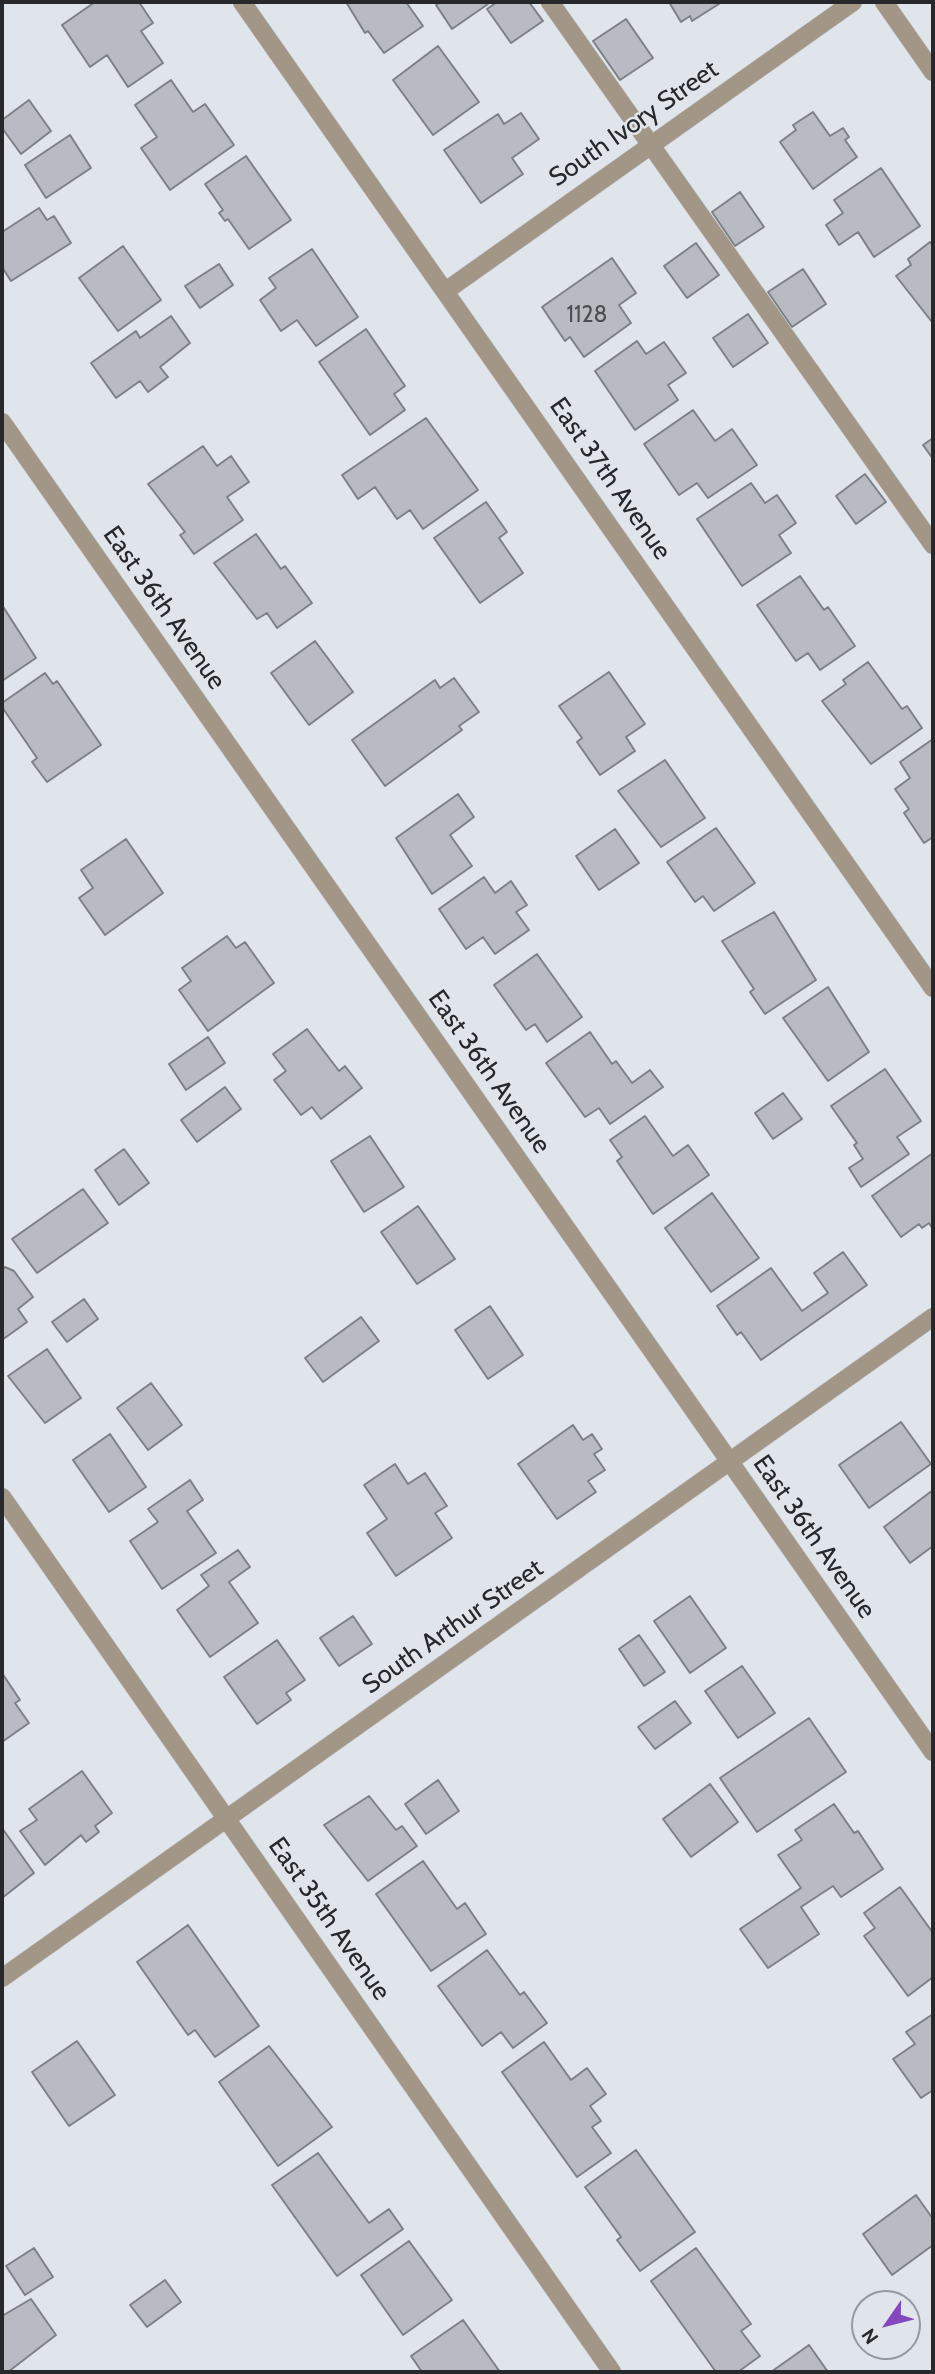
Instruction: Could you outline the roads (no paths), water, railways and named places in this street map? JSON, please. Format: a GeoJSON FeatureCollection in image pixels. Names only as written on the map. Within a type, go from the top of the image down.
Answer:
{"type":"FeatureCollection","features":[{"type":"Feature","properties":{"kind":"street","name":"East 37th Avenue"},"geometry":{"type":"LineString","coordinates":[[242,2],[447,290],[933,988]]}},
{"type":"Feature","properties":{"kind":"street"},"geometry":{"type":"LineString","coordinates":[[550,2],[933,545]]}},
{"type":"Feature","properties":{"kind":"street","name":"South Ivory Street"},"geometry":{"type":"LineString","coordinates":[[447,290],[853,2]]}},
{"type":"Feature","properties":{"kind":"street"},"geometry":{"type":"LineString","coordinates":[[884,2],[933,72]]}},
{"type":"Feature","properties":{"kind":"street","name":"East 36th Avenue"},"geometry":{"type":"LineString","coordinates":[[2,422],[933,1752]]}},
{"type":"Feature","properties":{"kind":"street","name":"South Arthur Street"},"geometry":{"type":"LineString","coordinates":[[2,1978],[731,1463],[933,1317]]}},
{"type":"Feature","properties":{"kind":"street","name":"East 35th Avenue"},"geometry":{"type":"LineString","coordinates":[[2,1497],[611,2372]]}}]}
